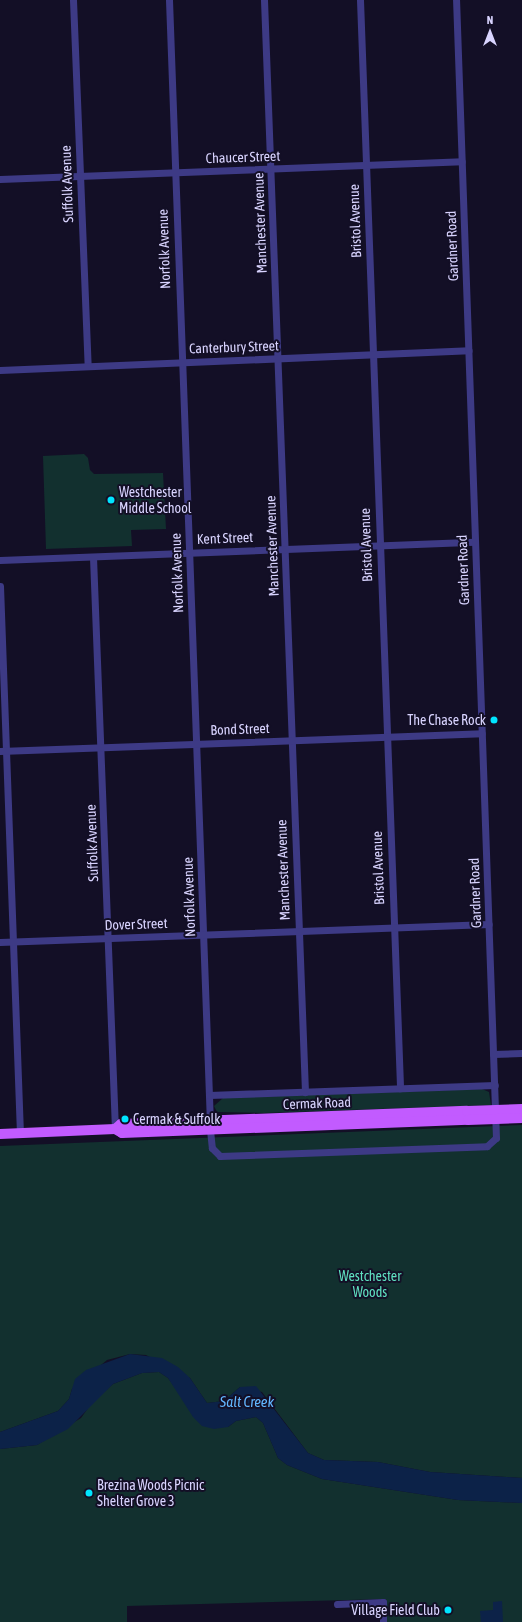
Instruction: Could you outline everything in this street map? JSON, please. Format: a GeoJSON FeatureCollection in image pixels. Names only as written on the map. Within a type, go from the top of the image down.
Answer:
{"type":"FeatureCollection","features":[{"type":"Feature","properties":{"kind":"main road","name":"Cermak Road"},"geometry":{"type":"LineString","coordinates":[[0,1134],[115,1129],[121,1124],[210,1126],[467,1115],[522,1109]]}},
{"type":"Feature","properties":{"kind":"main road","name":"Cermak Road"},"geometry":{"type":"LineString","coordinates":[[467,1115],[522,1118]]}},
{"type":"Feature","properties":{"kind":"street","name":"Suffolk Avenue"},"geometry":{"type":"LineString","coordinates":[[73,0],[88,366]]}},
{"type":"Feature","properties":{"kind":"street","name":"Norfolk Avenue"},"geometry":{"type":"LineString","coordinates":[[169,0],[174,173],[190,553],[210,1126]]}},
{"type":"Feature","properties":{"kind":"street","name":"Manchester Avenue"},"geometry":{"type":"LineString","coordinates":[[264,0],[305,1092]]}},
{"type":"Feature","properties":{"kind":"street","name":"Bristol Avenue"},"geometry":{"type":"LineString","coordinates":[[360,0],[400,1088]]}},
{"type":"Feature","properties":{"kind":"street","name":"Gardner Road"},"geometry":{"type":"LineString","coordinates":[[210,1126],[212,1148],[220,1156],[487,1146],[496,1138],[456,0]]}},
{"type":"Feature","properties":{"kind":"street","name":"Chaucer Street"},"geometry":{"type":"LineString","coordinates":[[0,179],[462,161]]}},
{"type":"Feature","properties":{"kind":"street","name":"Canterbury Street"},"geometry":{"type":"LineString","coordinates":[[0,370],[469,350]]}},
{"type":"Feature","properties":{"kind":"street","name":"Kent Street"},"geometry":{"type":"LineString","coordinates":[[0,560],[475,542]]}},
{"type":"Feature","properties":{"kind":"street","name":"Suffolk Avenue"},"geometry":{"type":"LineString","coordinates":[[93,556],[115,1129]]}},
{"type":"Feature","properties":{"kind":"street"},"geometry":{"type":"LineString","coordinates":[[0,586],[8,751],[20,1133]]}},
{"type":"Feature","properties":{"kind":"street","name":"Bond Street"},"geometry":{"type":"LineString","coordinates":[[0,751],[482,733]]}},
{"type":"Feature","properties":{"kind":"street","name":"Dover Street"},"geometry":{"type":"LineString","coordinates":[[0,942],[489,924]]}},
{"type":"Feature","properties":{"kind":"street"},"geometry":{"type":"LineString","coordinates":[[493,1054],[522,1053]]}},
{"type":"Feature","properties":{"kind":"street","name":"Cermak Road"},"geometry":{"type":"LineString","coordinates":[[209,1095],[495,1085]]}},
{"type":"Feature","properties":{"kind":"street"},"geometry":{"type":"LineString","coordinates":[[337,1604],[383,1602],[383,1622]]}},
{"type":"Feature","properties":{"kind":"green space"},"geometry":{"type":"Polygon","coordinates":[[[84,454],[88,458],[90,470],[94,474],[163,473],[166,529],[131,530],[132,546],[46,549],[43,456],[84,454]]]}},
{"type":"Feature","properties":{"kind":"green space"},"geometry":{"type":"Polygon","coordinates":[[[482,1089],[489,1092],[491,1105],[264,1113],[217,1112],[214,1106],[223,1098],[482,1089]]]}},
{"type":"Feature","properties":{"kind":"green space","name":"Westchester Woods"},"geometry":{"type":"Polygon","coordinates":[[[522,1125],[522,1478],[430,1472],[378,1462],[324,1460],[308,1453],[262,1392],[240,1387],[224,1401],[207,1403],[190,1378],[146,1355],[130,1354],[107,1360],[72,1389],[69,1399],[58,1411],[0,1432],[0,1146],[522,1125]]]}},
{"type":"Feature","properties":{"kind":"green space"},"geometry":{"type":"Polygon","coordinates":[[[159,1372],[168,1378],[179,1393],[228,1427],[236,1421],[256,1417],[263,1423],[278,1458],[287,1465],[322,1479],[458,1500],[522,1503],[522,1622],[387,1622],[386,1599],[127,1606],[127,1622],[0,1622],[0,1449],[37,1445],[81,1418],[91,1404],[113,1384],[142,1373],[159,1372]]]}},
{"type":"Feature","properties":{"kind":"water","name":"Salt Creek"},"geometry":{"type":"Polygon","coordinates":[[[130,1354],[162,1358],[178,1367],[190,1378],[207,1403],[224,1401],[240,1387],[256,1386],[308,1453],[324,1460],[378,1462],[430,1472],[522,1478],[522,1503],[458,1500],[322,1479],[287,1465],[278,1458],[263,1423],[256,1417],[236,1421],[228,1427],[214,1429],[202,1426],[193,1417],[168,1378],[159,1372],[142,1373],[113,1384],[68,1429],[37,1445],[0,1449],[0,1432],[58,1411],[69,1399],[75,1379],[86,1370],[130,1354]]]}},
{"type":"Feature","properties":{"kind":"water"},"geometry":{"type":"Polygon","coordinates":[[[502,1601],[503,1622],[481,1622],[480,1611],[493,1610],[493,1602],[502,1601]]]}},
{"type":"Feature","properties":{"kind":"place","name":"Westchester Middle School"},"geometry":{"type":"Point","coordinates":[111,500]}},
{"type":"Feature","properties":{"kind":"place","name":"The Chase Rock"},"geometry":{"type":"Point","coordinates":[494,720]}},
{"type":"Feature","properties":{"kind":"place","name":"Cermak & Suffolk"},"geometry":{"type":"Point","coordinates":[125,1119]}},
{"type":"Feature","properties":{"kind":"place","name":"Brezina Woods Picnic Shelter Grove 3"},"geometry":{"type":"Point","coordinates":[89,1493]}},
{"type":"Feature","properties":{"kind":"place","name":"Village Field Club"},"geometry":{"type":"Point","coordinates":[448,1610]}}]}
